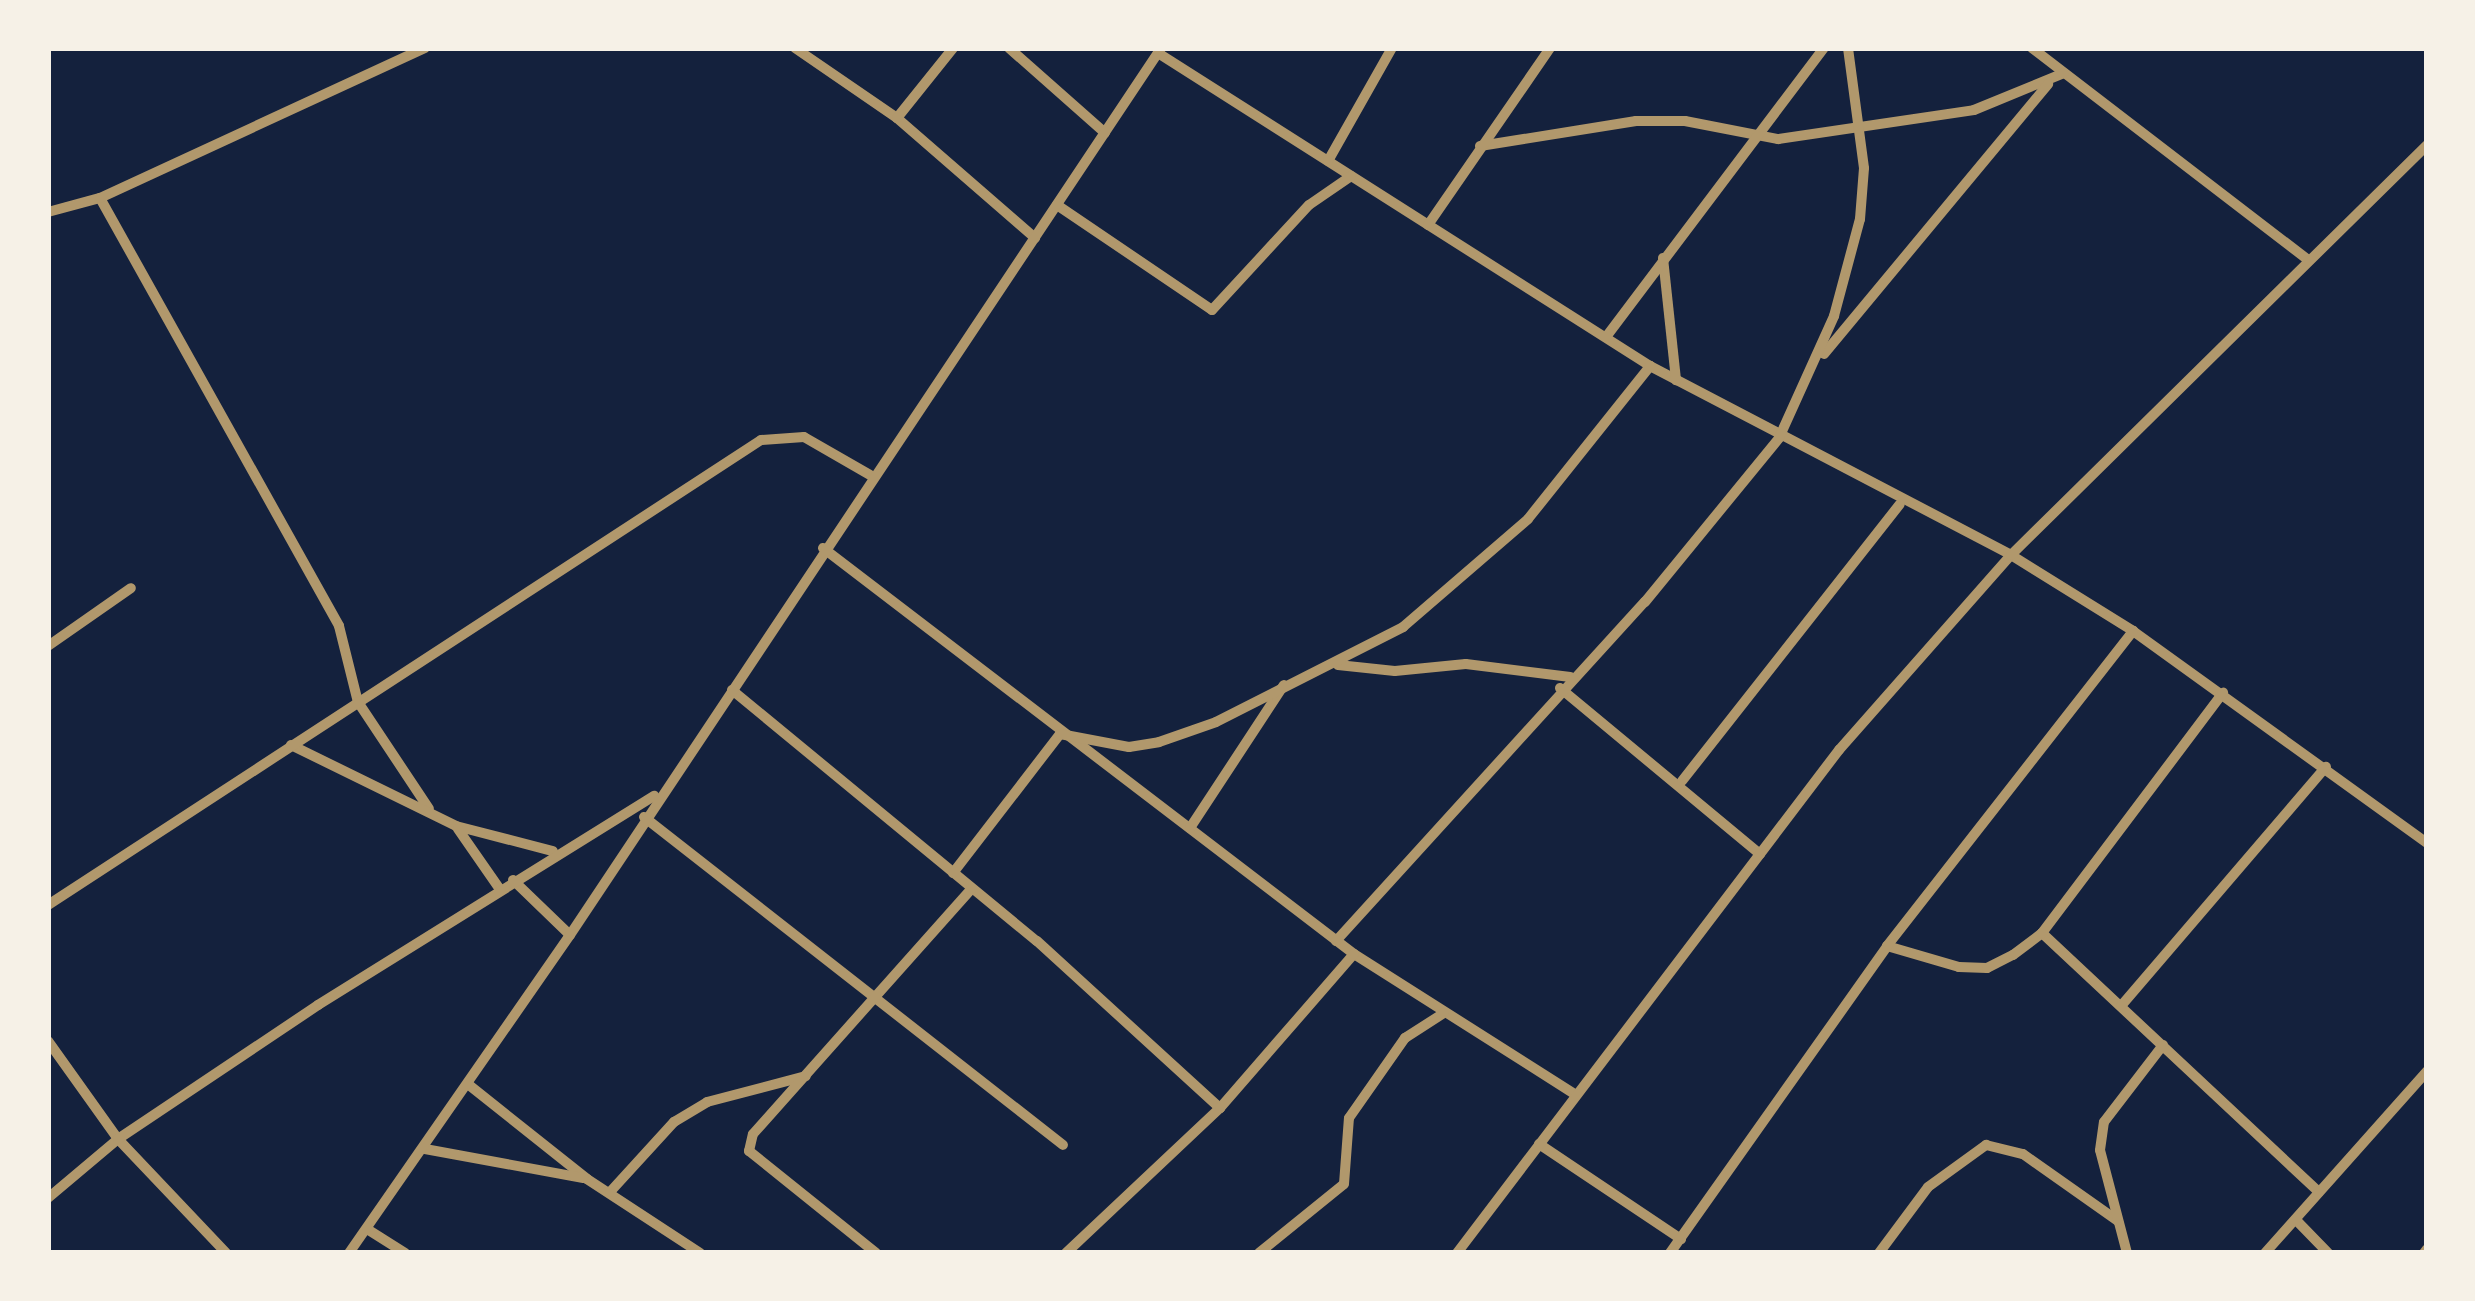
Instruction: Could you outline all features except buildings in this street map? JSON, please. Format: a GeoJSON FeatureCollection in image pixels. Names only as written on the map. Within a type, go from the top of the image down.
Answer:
{"type":"FeatureCollection","features":[{"type":"Feature","properties":{"kind":"street"},"geometry":{"type":"LineString","coordinates":[[48,212],[100,198],[425,48]]}},
{"type":"Feature","properties":{"kind":"street"},"geometry":{"type":"LineString","coordinates":[[795,48],[831,80],[897,118],[1035,238]]}},
{"type":"Feature","properties":{"kind":"street"},"geometry":{"type":"LineString","coordinates":[[897,118],[953,48]]}},
{"type":"Feature","properties":{"kind":"street"},"geometry":{"type":"LineString","coordinates":[[1009,48],[1105,133]]}},
{"type":"Feature","properties":{"kind":"street"},"geometry":{"type":"LineString","coordinates":[[1328,161],[1392,48]]}},
{"type":"Feature","properties":{"kind":"street"},"geometry":{"type":"LineString","coordinates":[[1427,225],[1550,48]]}},
{"type":"Feature","properties":{"kind":"street"},"geometry":{"type":"LineString","coordinates":[[1606,337],[1751,138],[1824,48]]}},
{"type":"Feature","properties":{"kind":"street"},"geometry":{"type":"LineString","coordinates":[[1336,941],[1570,677],[1645,602],[1779,438],[1818,361],[1864,195],[1848,48]]}},
{"type":"Feature","properties":{"kind":"street"},"geometry":{"type":"LineString","coordinates":[[2032,48],[2307,259]]}},
{"type":"Feature","properties":{"kind":"street"},"geometry":{"type":"LineString","coordinates":[[349,1253],[470,1085],[870,475],[1160,50],[1650,366],[1900,504],[2011,555],[2133,631],[2427,843]]}},
{"type":"Feature","properties":{"kind":"street"},"geometry":{"type":"LineString","coordinates":[[1818,361],[2048,84],[2064,73]]}},
{"type":"Feature","properties":{"kind":"street"},"geometry":{"type":"LineString","coordinates":[[1480,146],[1636,121],[1685,121],[1751,138],[1856,122],[1943,117],[2048,84]]}},
{"type":"Feature","properties":{"kind":"street"},"geometry":{"type":"LineString","coordinates":[[1457,1253],[1839,750],[2011,555],[2152,423],[2307,259],[2427,145]]}},
{"type":"Feature","properties":{"kind":"street"},"geometry":{"type":"LineString","coordinates":[[1057,205],[1212,310],[1310,205],[1351,176]]}},
{"type":"Feature","properties":{"kind":"street"},"geometry":{"type":"LineString","coordinates":[[100,198],[339,626],[358,702],[429,809]]}},
{"type":"Feature","properties":{"kind":"street"},"geometry":{"type":"LineString","coordinates":[[1664,256],[1676,380]]}},
{"type":"Feature","properties":{"kind":"street"},"geometry":{"type":"LineString","coordinates":[[1060,734],[1129,747],[1159,742],[1335,665],[1467,578],[1579,462],[1650,366]]}},
{"type":"Feature","properties":{"kind":"street"},"geometry":{"type":"LineString","coordinates":[[48,905],[761,440],[804,437],[870,475]]}},
{"type":"Feature","properties":{"kind":"street"},"geometry":{"type":"LineString","coordinates":[[1682,782],[1900,504]]}},
{"type":"Feature","properties":{"kind":"street"},"geometry":{"type":"LineString","coordinates":[[823,548],[1336,941],[1576,1095]]}},
{"type":"Feature","properties":{"kind":"street"},"geometry":{"type":"LineString","coordinates":[[48,646],[131,588]]}},
{"type":"Feature","properties":{"kind":"street"},"geometry":{"type":"LineString","coordinates":[[1670,1253],[1887,946],[2133,631]]}},
{"type":"Feature","properties":{"kind":"street"},"geometry":{"type":"LineString","coordinates":[[1335,665],[1395,671],[1466,664],[1570,677]]}},
{"type":"Feature","properties":{"kind":"street"},"geometry":{"type":"LineString","coordinates":[[1190,828],[1284,685]]}},
{"type":"Feature","properties":{"kind":"street"},"geometry":{"type":"LineString","coordinates":[[1560,688],[1682,782],[1760,854]]}},
{"type":"Feature","properties":{"kind":"street"},"geometry":{"type":"LineString","coordinates":[[732,690],[953,873],[1220,1108]]}},
{"type":"Feature","properties":{"kind":"street"},"geometry":{"type":"LineString","coordinates":[[1887,946],[1987,968],[2042,933],[2223,694]]}},
{"type":"Feature","properties":{"kind":"street"},"geometry":{"type":"LineString","coordinates":[[953,873],[1060,734]]}},
{"type":"Feature","properties":{"kind":"street"},"geometry":{"type":"LineString","coordinates":[[291,745],[456,826],[554,851]]}},
{"type":"Feature","properties":{"kind":"street"},"geometry":{"type":"LineString","coordinates":[[2120,1006],[2326,767]]}},
{"type":"Feature","properties":{"kind":"street"},"geometry":{"type":"LineString","coordinates":[[48,1198],[118,1139],[554,851],[661,792]]}},
{"type":"Feature","properties":{"kind":"street"},"geometry":{"type":"LineString","coordinates":[[644,817],[1064,1145]]}},
{"type":"Feature","properties":{"kind":"street"},"geometry":{"type":"LineString","coordinates":[[456,826],[499,888]]}},
{"type":"Feature","properties":{"kind":"street"},"geometry":{"type":"LineString","coordinates":[[513,880],[570,935]]}},
{"type":"Feature","properties":{"kind":"street"},"geometry":{"type":"LineString","coordinates":[[876,1253],[748,1150],[753,1134],[971,889]]}},
{"type":"Feature","properties":{"kind":"street"},"geometry":{"type":"LineString","coordinates":[[2042,933],[2319,1192]]}},
{"type":"Feature","properties":{"kind":"street"},"geometry":{"type":"LineString","coordinates":[[1066,1253],[1220,1108],[1354,954]]}},
{"type":"Feature","properties":{"kind":"street"},"geometry":{"type":"LineString","coordinates":[[1258,1253],[1344,1184],[1349,1118],[1405,1038],[1444,1013]]}},
{"type":"Feature","properties":{"kind":"street"},"geometry":{"type":"LineString","coordinates":[[48,1041],[118,1139],[226,1253]]}},
{"type":"Feature","properties":{"kind":"street"},"geometry":{"type":"LineString","coordinates":[[2127,1253],[2100,1150],[2104,1122],[2163,1046]]}},
{"type":"Feature","properties":{"kind":"street"},"geometry":{"type":"LineString","coordinates":[[2265,1253],[2427,1071]]}},
{"type":"Feature","properties":{"kind":"street"},"geometry":{"type":"LineString","coordinates":[[610,1192],[674,1122],[707,1102],[806,1076]]}},
{"type":"Feature","properties":{"kind":"street"},"geometry":{"type":"LineString","coordinates":[[470,1085],[586,1179],[700,1253]]}},
{"type":"Feature","properties":{"kind":"street"},"geometry":{"type":"LineString","coordinates":[[1540,1144],[1681,1239]]}},
{"type":"Feature","properties":{"kind":"street"},"geometry":{"type":"LineString","coordinates":[[1879,1253],[1928,1187],[1986,1145],[2023,1154],[2118,1221]]}},
{"type":"Feature","properties":{"kind":"street"},"geometry":{"type":"LineString","coordinates":[[425,1149],[586,1179]]}},
{"type":"Feature","properties":{"kind":"street"},"geometry":{"type":"LineString","coordinates":[[2297,1220],[2329,1253]]}},
{"type":"Feature","properties":{"kind":"street"},"geometry":{"type":"LineString","coordinates":[[367,1229],[405,1253]]}}]}
